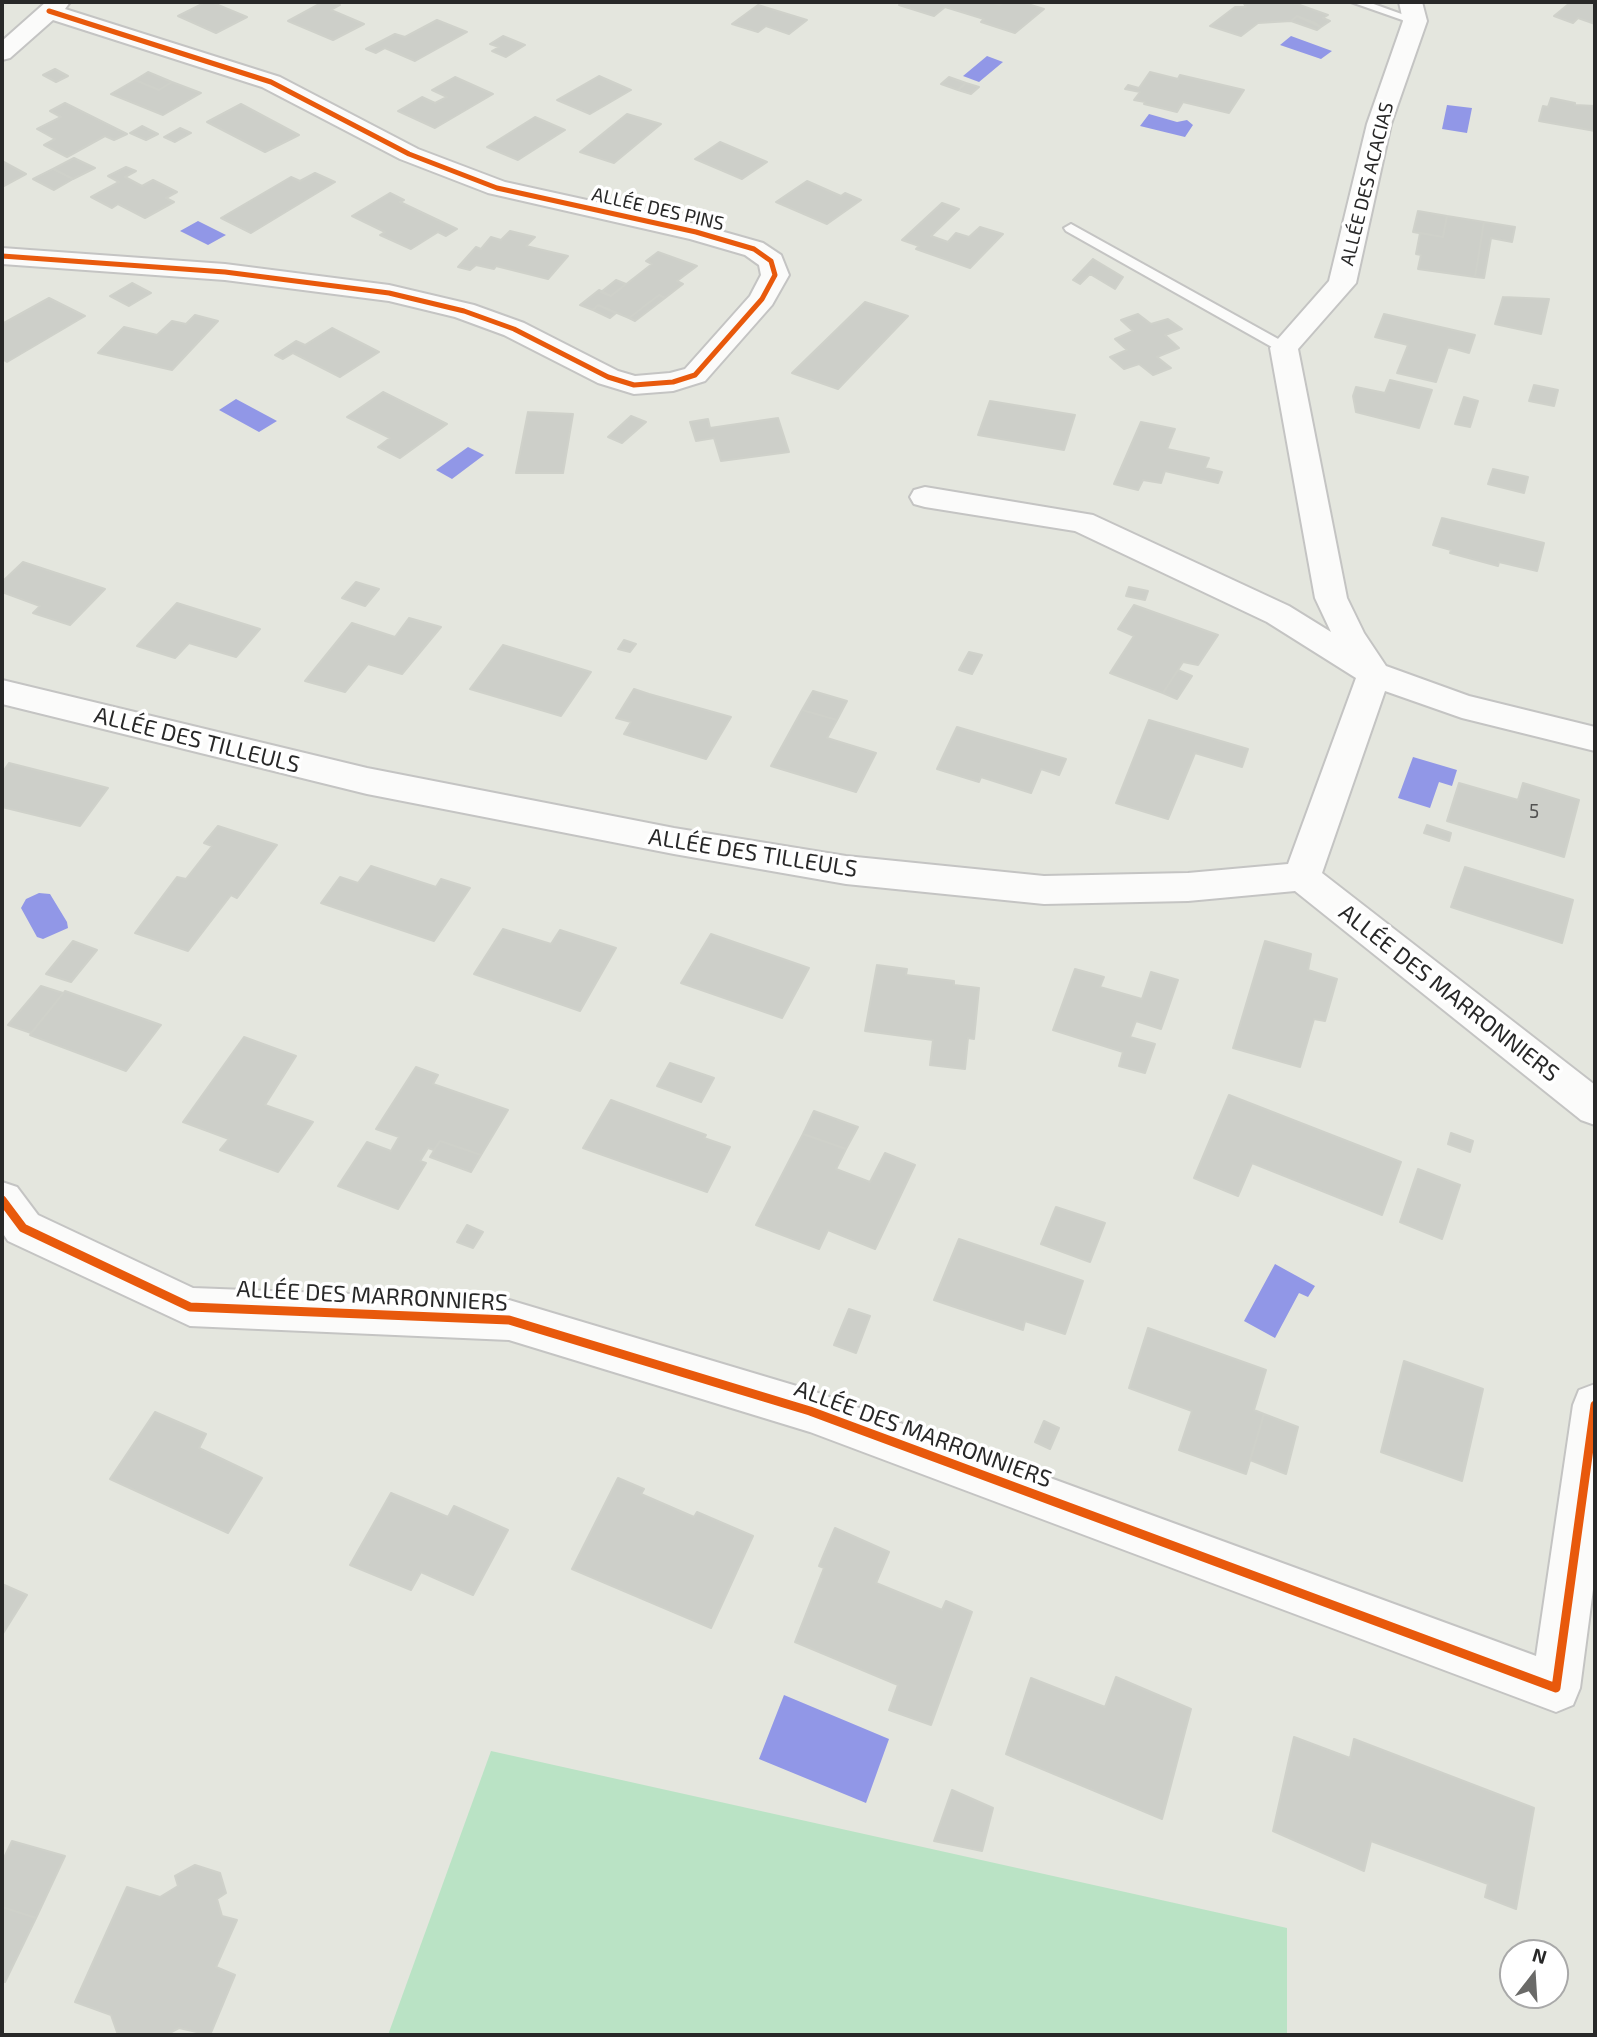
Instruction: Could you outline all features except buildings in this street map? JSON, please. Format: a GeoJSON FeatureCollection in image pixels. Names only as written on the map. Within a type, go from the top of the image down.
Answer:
{"type":"FeatureCollection","features":[{"type":"Feature","properties":{"kind":"street"},"geometry":{"type":"LineString","coordinates":[[2,53],[54,6]]}},
{"type":"Feature","properties":{"kind":"street","name":"ALLÉE DES PINS"},"geometry":{"type":"LineString","coordinates":[[2,256],[225,272],[389,293],[464,311],[501,325],[608,377],[634,385],[673,382],[695,375],[762,299],[775,275],[771,261],[754,249],[696,232],[498,188],[409,154],[271,82],[54,6]]}},
{"type":"Feature","properties":{"kind":"street","name":"ALLÉE DES ACACIAS"},"geometry":{"type":"LineString","coordinates":[[1284,348],[1342,283],[1378,124],[1413,11]]}},
{"type":"Feature","properties":{"kind":"street"},"geometry":{"type":"LineString","coordinates":[[1284,348],[1331,598],[1349,636],[1374,674]]}},
{"type":"Feature","properties":{"kind":"street"},"geometry":{"type":"LineString","coordinates":[[925,497],[1082,522],[1278,614],[1374,674],[1462,706],[1595,739]]}},
{"type":"Feature","properties":{"kind":"street"},"geometry":{"type":"LineString","coordinates":[[1303,877],[1374,674]]}},
{"type":"Feature","properties":{"kind":"street","name":"ALLÉE DES TILLEULS"},"geometry":{"type":"LineString","coordinates":[[2,692],[367,781],[674,841],[846,870],[1044,890],[1188,887],[1303,877]]}},
{"type":"Feature","properties":{"kind":"street","name":"ALLÉE DES MARRONNIERS"},"geometry":{"type":"LineString","coordinates":[[1303,877],[1595,1108]]}},
{"type":"Feature","properties":{"kind":"street","name":"ALLÉE DES MARRONNIERS"},"geometry":{"type":"LineString","coordinates":[[2,1200],[23,1228],[190,1307],[509,1320],[810,1412],[1556,1688],[1595,1405]]}},
{"type":"Feature","properties":{"kind":"lane"},"geometry":{"type":"LineString","coordinates":[[1357,2],[1413,11]]}},
{"type":"Feature","properties":{"kind":"lane"},"geometry":{"type":"LineString","coordinates":[[1071,228],[1284,348]]}},
{"type":"Feature","properties":{"kind":"green space"},"geometry":{"type":"Polygon","coordinates":[[[491,1751],[1287,1928],[1287,2035],[388,2035],[491,1751]]]}},
{"type":"Feature","properties":{"kind":"water"},"geometry":{"type":"Polygon","coordinates":[[[1291,36],[1332,51],[1321,59],[1280,45],[1291,36]]]}},
{"type":"Feature","properties":{"kind":"water"},"geometry":{"type":"Polygon","coordinates":[[[987,56],[1003,62],[979,82],[963,76],[987,56]]]}},
{"type":"Feature","properties":{"kind":"water"},"geometry":{"type":"Polygon","coordinates":[[[1447,105],[1472,108],[1467,133],[1442,129],[1447,105]]]}},
{"type":"Feature","properties":{"kind":"water"},"geometry":{"type":"Polygon","coordinates":[[[1149,114],[1177,122],[1187,120],[1193,125],[1185,137],[1140,126],[1149,114]]]}},
{"type":"Feature","properties":{"kind":"water"},"geometry":{"type":"Polygon","coordinates":[[[198,221],[226,235],[208,245],[180,231],[198,221]]]}},
{"type":"Feature","properties":{"kind":"water"},"geometry":{"type":"Polygon","coordinates":[[[236,399],[277,421],[259,432],[219,410],[236,399]]]}},
{"type":"Feature","properties":{"kind":"water"},"geometry":{"type":"Polygon","coordinates":[[[468,447],[484,455],[452,479],[436,470],[468,447]]]}},
{"type":"Feature","properties":{"kind":"water"},"geometry":{"type":"Polygon","coordinates":[[[1413,757],[1457,770],[1452,786],[1439,782],[1430,808],[1398,798],[1413,757]]]}},
{"type":"Feature","properties":{"kind":"water"},"geometry":{"type":"Polygon","coordinates":[[[39,893],[50,894],[68,928],[43,939],[37,937],[21,908],[26,899],[39,893]]]}},
{"type":"Feature","properties":{"kind":"water"},"geometry":{"type":"Polygon","coordinates":[[[1275,1264],[1315,1286],[1308,1297],[1299,1293],[1275,1338],[1244,1321],[1275,1264]]]}},
{"type":"Feature","properties":{"kind":"water"},"geometry":{"type":"Polygon","coordinates":[[[784,1695],[889,1739],[866,1803],[759,1759],[784,1695]]]}},
{"type":"Feature","properties":{"kind":"cycle path"},"geometry":{"type":"LineString","coordinates":[[2,256],[225,272],[389,293],[464,311],[514,329],[608,377],[634,385],[673,382],[695,375],[762,299],[775,275],[771,261],[754,249],[696,232],[497,188],[409,154],[271,82],[49,11]]}},
{"type":"Feature","properties":{"kind":"cycle path"},"geometry":{"type":"LineString","coordinates":[[2,1200],[23,1228],[190,1307],[509,1320],[810,1411],[1556,1688],[1595,1405]]}}]}
